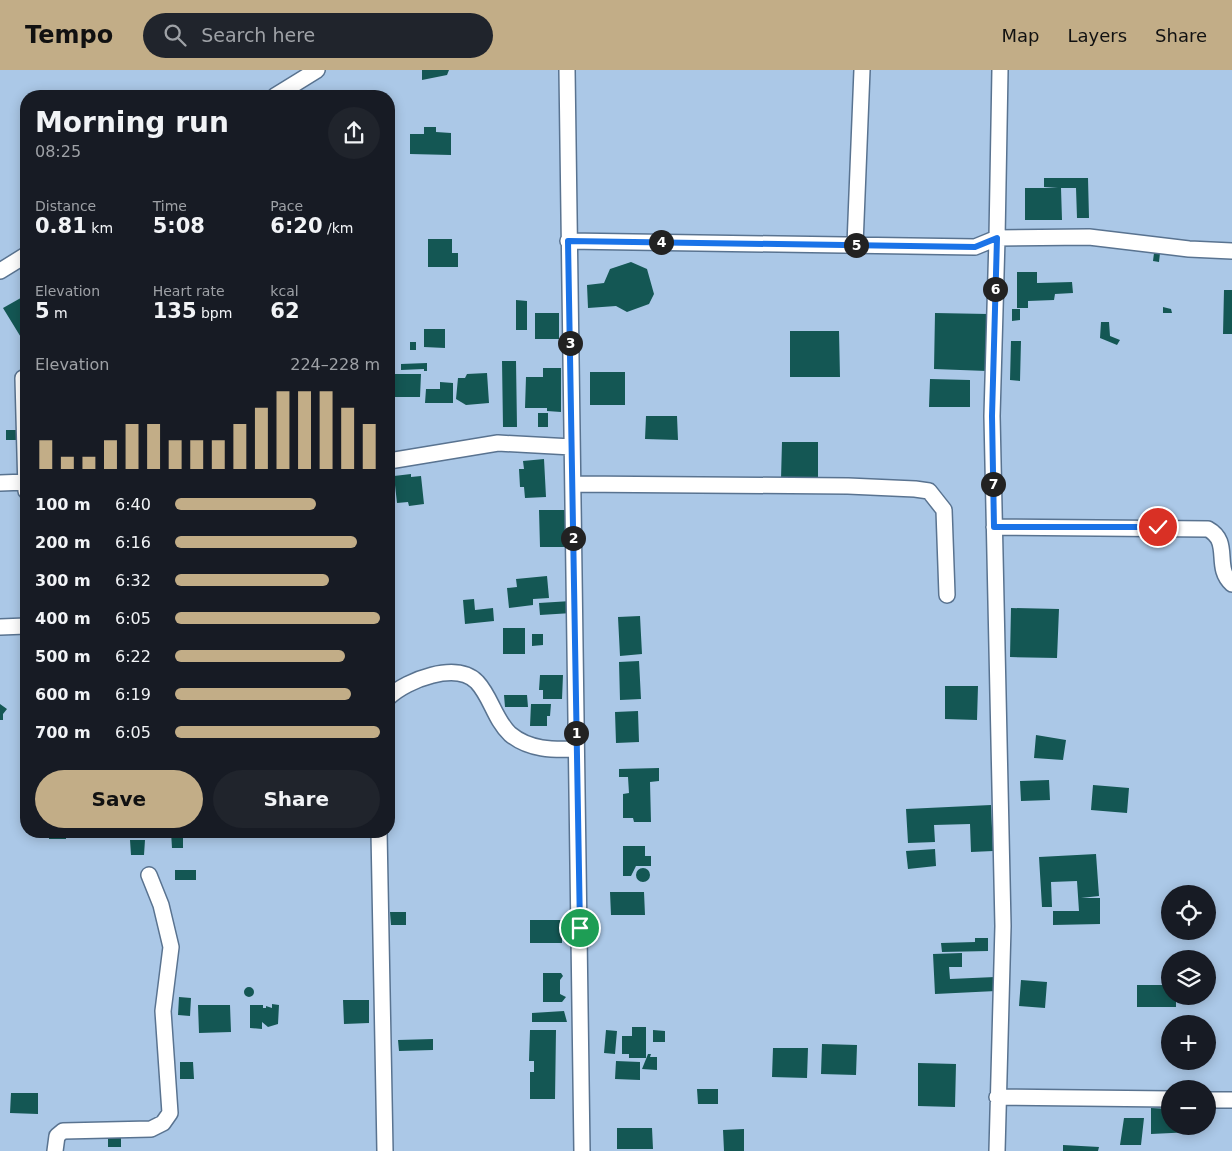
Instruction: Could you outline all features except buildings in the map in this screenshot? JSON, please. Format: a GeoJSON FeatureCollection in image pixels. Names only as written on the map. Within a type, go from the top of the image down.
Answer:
{"type":"FeatureCollection","features":[{"type":"Feature","properties":{"kind":"street"},"geometry":{"type":"LineString","coordinates":[[284,90],[316,70]]}},
{"type":"Feature","properties":{"kind":"street"},"geometry":{"type":"LineString","coordinates":[[567,70],[582,1151]]}},
{"type":"Feature","properties":{"kind":"street"},"geometry":{"type":"LineString","coordinates":[[855,245],[862,70]]}},
{"type":"Feature","properties":{"kind":"street"},"geometry":{"type":"LineString","coordinates":[[997,1151],[1003,926],[992,416],[1000,70]]}},
{"type":"Feature","properties":{"kind":"street"},"geometry":{"type":"LineString","coordinates":[[568,241],[975,247],[997,238],[1089,237],[1189,249],[1232,251]]}},
{"type":"Feature","properties":{"kind":"street"},"geometry":{"type":"LineString","coordinates":[[0,271],[20,259]]}},
{"type":"Feature","properties":{"kind":"street"},"geometry":{"type":"LineString","coordinates":[[395,460],[498,443],[572,447]]}},
{"type":"Feature","properties":{"kind":"street"},"geometry":{"type":"LineString","coordinates":[[0,483],[20,482]]}},
{"type":"Feature","properties":{"kind":"street"},"geometry":{"type":"LineString","coordinates":[[573,484],[848,486],[915,489],[929,492],[944,510],[947,523],[947,595]]}},
{"type":"Feature","properties":{"kind":"street"},"geometry":{"type":"LineString","coordinates":[[994,527],[1208,529],[1217,533],[1223,541],[1225,575],[1232,584]]}},
{"type":"Feature","properties":{"kind":"street"},"geometry":{"type":"LineString","coordinates":[[0,627],[20,626]]}},
{"type":"Feature","properties":{"kind":"street"},"geometry":{"type":"LineString","coordinates":[[395,693],[407,684],[426,676],[451,673],[470,676],[478,683],[501,723],[511,734],[530,746],[548,749],[576,749]]}},
{"type":"Feature","properties":{"kind":"street"},"geometry":{"type":"LineString","coordinates":[[379,838],[385,1151]]}},
{"type":"Feature","properties":{"kind":"street"},"geometry":{"type":"LineString","coordinates":[[55,1151],[56,1136],[64,1131],[151,1129],[163,1123],[170,1113],[163,1011],[170,947],[163,912],[149,875]]}},
{"type":"Feature","properties":{"kind":"street"},"geometry":{"type":"LineString","coordinates":[[997,1097],[1161,1099]]}},
{"type":"Feature","properties":{"kind":"street"},"geometry":{"type":"LineString","coordinates":[[1216,1100],[1232,1100]]}},
{"type":"Feature","properties":{"kind":"route"},"geometry":{"type":"LineString","coordinates":[[580,928],[568,241],[975,247],[997,238],[992,416],[994,527],[1158,527]]}}]}
